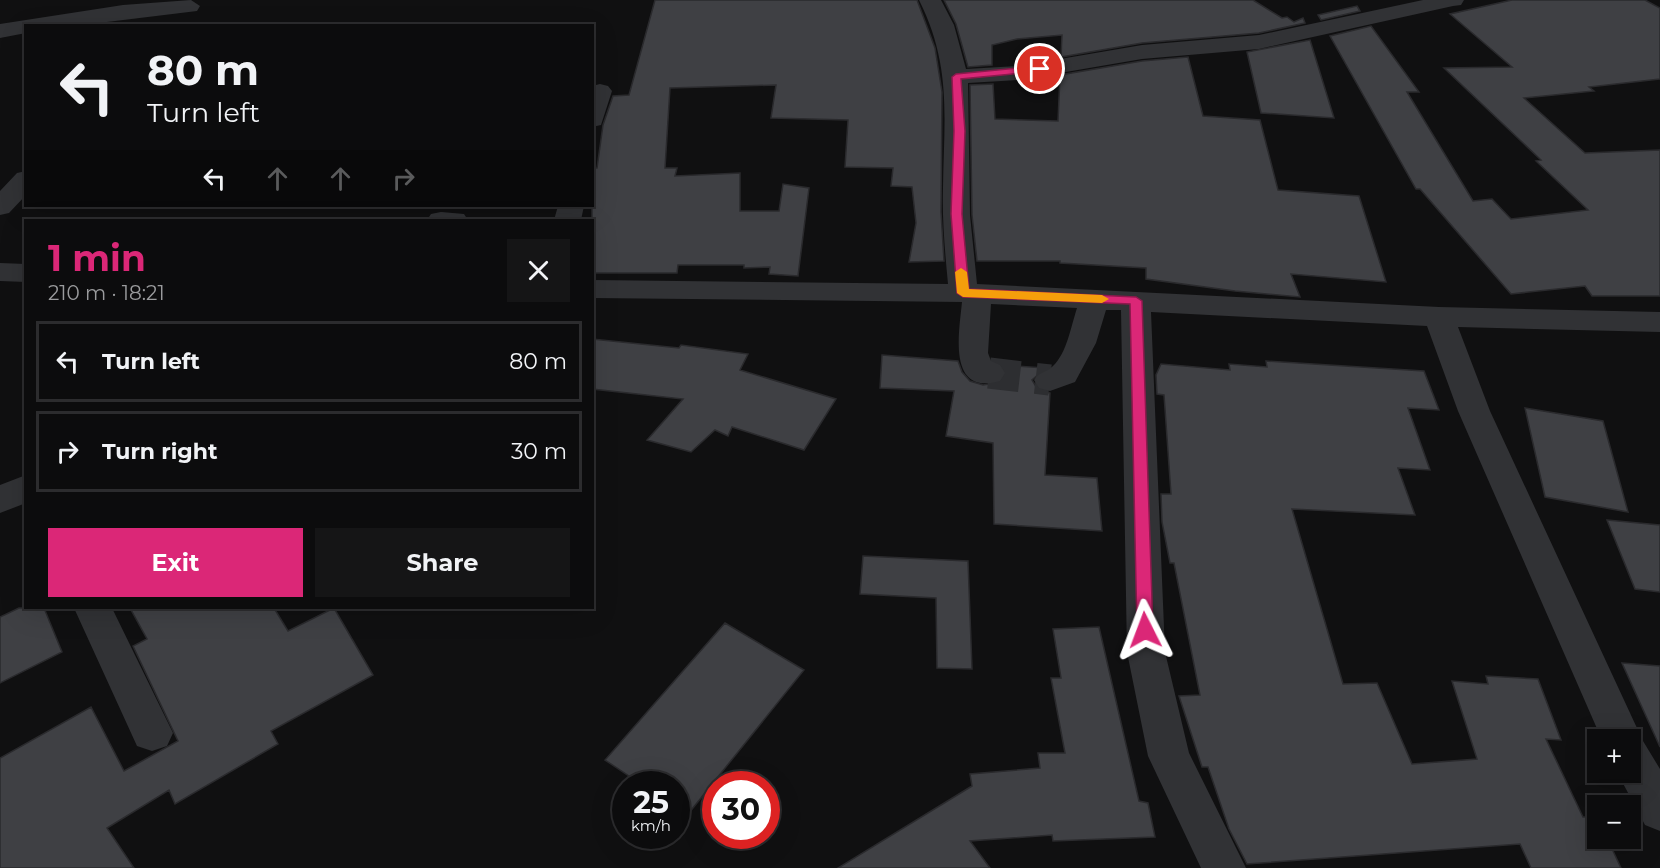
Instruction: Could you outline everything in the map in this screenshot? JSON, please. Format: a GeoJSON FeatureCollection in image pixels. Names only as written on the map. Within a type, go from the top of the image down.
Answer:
{"type":"FeatureCollection","features":[{"type":"Feature","properties":{"kind":"street"},"geometry":{"type":"LineString","coordinates":[[930,0],[939,14],[956,77],[960,131],[956,214],[970,293],[973,353],[977,367],[989,374]]}},
{"type":"Feature","properties":{"kind":"street"},"geometry":{"type":"LineString","coordinates":[[956,77],[1019,73],[1142,52],[1259,42],[1453,0]]}},
{"type":"Feature","properties":{"kind":"street"},"geometry":{"type":"LineString","coordinates":[[43,24],[123,11],[194,3]]}},
{"type":"Feature","properties":{"kind":"street"},"geometry":{"type":"LineString","coordinates":[[173,24],[194,3]]}},
{"type":"Feature","properties":{"kind":"street"},"geometry":{"type":"LineString","coordinates":[[0,31],[24,27]]}},
{"type":"Feature","properties":{"kind":"street"},"geometry":{"type":"LineString","coordinates":[[594,113],[600,91]]}},
{"type":"Feature","properties":{"kind":"street"},"geometry":{"type":"LineString","coordinates":[[0,207],[24,181]]}},
{"type":"Feature","properties":{"kind":"street"},"geometry":{"type":"LineString","coordinates":[[0,272],[24,273]]}},
{"type":"Feature","properties":{"kind":"street"},"geometry":{"type":"LineString","coordinates":[[594,289],[970,293],[1439,316],[1660,322]]}},
{"type":"Feature","properties":{"kind":"street"},"geometry":{"type":"LineString","coordinates":[[1050,380],[1064,374],[1081,344],[1094,299]]}},
{"type":"Feature","properties":{"kind":"street"},"geometry":{"type":"LineString","coordinates":[[1136,301],[1146,652],[1169,756],[1224,868]]}},
{"type":"Feature","properties":{"kind":"street"},"geometry":{"type":"LineString","coordinates":[[1439,316],[1479,422],[1618,729]]}},
{"type":"Feature","properties":{"kind":"street"},"geometry":{"type":"LineString","coordinates":[[0,500],[24,489]]}},
{"type":"Feature","properties":{"kind":"street"},"geometry":{"type":"LineString","coordinates":[[93,609],[152,733]]}},
{"type":"Feature","properties":{"kind":"street"},"geometry":{"type":"LineString","coordinates":[[1641,776],[1660,811]]}},
{"type":"Feature","properties":{"kind":"building"},"geometry":{"type":"Polygon","coordinates":[[[655,0],[917,0],[935,48],[942,92],[941,212],[944,261],[909,262],[916,223],[912,187],[891,186],[893,168],[845,167],[848,120],[771,118],[776,85],[670,88],[665,168],[677,168],[675,176],[740,173],[740,211],[779,211],[783,184],[809,188],[798,276],[769,274],[770,267],[744,268],[744,265],[678,265],[677,273],[594,273],[592,207],[594,207],[594,168],[597,168],[603,125],[613,96],[629,95],[655,0]]]}},
{"type":"Feature","properties":{"kind":"building"},"geometry":{"type":"Polygon","coordinates":[[[944,0],[1253,0],[1282,18],[1287,17],[1294,22],[1303,18],[1305,23],[1259,33],[1142,43],[1061,57],[1062,35],[1017,39],[992,45],[992,65],[968,67],[956,24],[944,0]]]}},
{"type":"Feature","properties":{"kind":"building"},"geometry":{"type":"Polygon","coordinates":[[[1512,0],[1645,0],[1660,8],[1660,79],[1589,87],[1594,91],[1524,98],[1585,153],[1660,150],[1660,296],[1592,296],[1585,286],[1511,294],[1420,189],[1416,189],[1330,36],[1371,26],[1419,92],[1407,92],[1473,201],[1492,199],[1511,219],[1588,210],[1536,161],[1541,160],[1444,68],[1512,67],[1450,14],[1512,0]]]}},
{"type":"Feature","properties":{"kind":"building"},"geometry":{"type":"Polygon","coordinates":[[[1357,6],[1360,11],[1321,20],[1318,15],[1357,6]]]}},
{"type":"Feature","properties":{"kind":"building"},"geometry":{"type":"Polygon","coordinates":[[[1310,40],[1334,118],[1261,113],[1247,52],[1310,40]]]}},
{"type":"Feature","properties":{"kind":"building"},"geometry":{"type":"Polygon","coordinates":[[[1188,57],[1203,116],[1260,120],[1278,190],[1359,196],[1386,282],[1291,274],[1300,297],[1146,279],[1146,268],[1060,263],[1060,261],[977,261],[972,215],[970,85],[993,84],[995,119],[1058,121],[1060,75],[1142,61],[1188,57]]]}},
{"type":"Feature","properties":{"kind":"building"},"geometry":{"type":"Polygon","coordinates":[[[594,339],[679,348],[681,345],[748,354],[740,370],[836,399],[804,450],[732,427],[728,436],[715,430],[691,452],[647,440],[683,399],[594,389],[594,339]]]}},
{"type":"Feature","properties":{"kind":"building"},"geometry":{"type":"Polygon","coordinates":[[[882,355],[958,361],[962,372],[970,381],[983,385],[1002,382],[1007,374],[1002,365],[1046,368],[1032,380],[1038,390],[1050,393],[1045,475],[1097,478],[1102,531],[994,524],[993,443],[946,436],[954,391],[880,388],[882,355]]]}},
{"type":"Feature","properties":{"kind":"building"},"geometry":{"type":"Polygon","coordinates":[[[1266,361],[1424,371],[1439,410],[1408,408],[1430,470],[1398,468],[1415,515],[1292,509],[1343,684],[1377,683],[1412,764],[1477,759],[1452,681],[1488,684],[1486,676],[1538,679],[1561,740],[1546,739],[1583,817],[1587,817],[1587,849],[1612,849],[1621,868],[1531,868],[1520,844],[1247,864],[1229,829],[1208,767],[1202,767],[1179,696],[1200,695],[1174,563],[1170,563],[1162,522],[1161,494],[1171,494],[1164,395],[1157,394],[1156,375],[1161,364],[1230,370],[1229,364],[1267,367],[1266,361]]]}},
{"type":"Feature","properties":{"kind":"building"},"geometry":{"type":"Polygon","coordinates":[[[1525,408],[1603,421],[1628,512],[1545,497],[1525,408]]]}},
{"type":"Feature","properties":{"kind":"building"},"geometry":{"type":"Polygon","coordinates":[[[1607,520],[1660,525],[1660,592],[1635,589],[1607,520]]]}},
{"type":"Feature","properties":{"kind":"building"},"geometry":{"type":"Polygon","coordinates":[[[863,556],[968,561],[972,669],[937,668],[936,598],[860,594],[863,556]]]}},
{"type":"Feature","properties":{"kind":"building"},"geometry":{"type":"Polygon","coordinates":[[[19,608],[44,609],[62,652],[0,683],[0,617],[19,608]]]}},
{"type":"Feature","properties":{"kind":"building"},"geometry":{"type":"Polygon","coordinates":[[[131,609],[275,609],[288,631],[335,609],[373,675],[271,731],[278,744],[175,804],[169,790],[107,828],[134,868],[0,868],[0,758],[91,707],[124,771],[178,741],[133,646],[147,639],[131,609]]]}},
{"type":"Feature","properties":{"kind":"building"},"geometry":{"type":"Polygon","coordinates":[[[725,623],[804,670],[723,771],[702,771],[702,797],[690,812],[690,771],[622,771],[605,760],[725,623]]]}},
{"type":"Feature","properties":{"kind":"building"},"geometry":{"type":"Polygon","coordinates":[[[1099,627],[1139,801],[1148,803],[1155,837],[1053,841],[1052,835],[970,841],[990,868],[838,868],[972,786],[970,774],[1040,768],[1038,753],[1065,753],[1051,678],[1061,678],[1053,629],[1099,627]]]}},
{"type":"Feature","properties":{"kind":"building"},"geometry":{"type":"Polygon","coordinates":[[[1622,663],[1660,666],[1660,747],[1622,663]]]}},
{"type":"Feature","properties":{"kind":"tunnel"},"geometry":{"type":"LineString","coordinates":[[989,373],[1050,380]]}},
{"type":"Feature","properties":{"kind":"slow traffic"},"geometry":{"type":"LineString","coordinates":[[961,272],[963,293],[1102,299]]}},
{"type":"Feature","properties":{"kind":"route"},"geometry":{"type":"LineString","coordinates":[[1040,69],[1019,73],[956,77],[960,131],[956,214],[963,293],[1136,301],[1145,630]]}}]}
